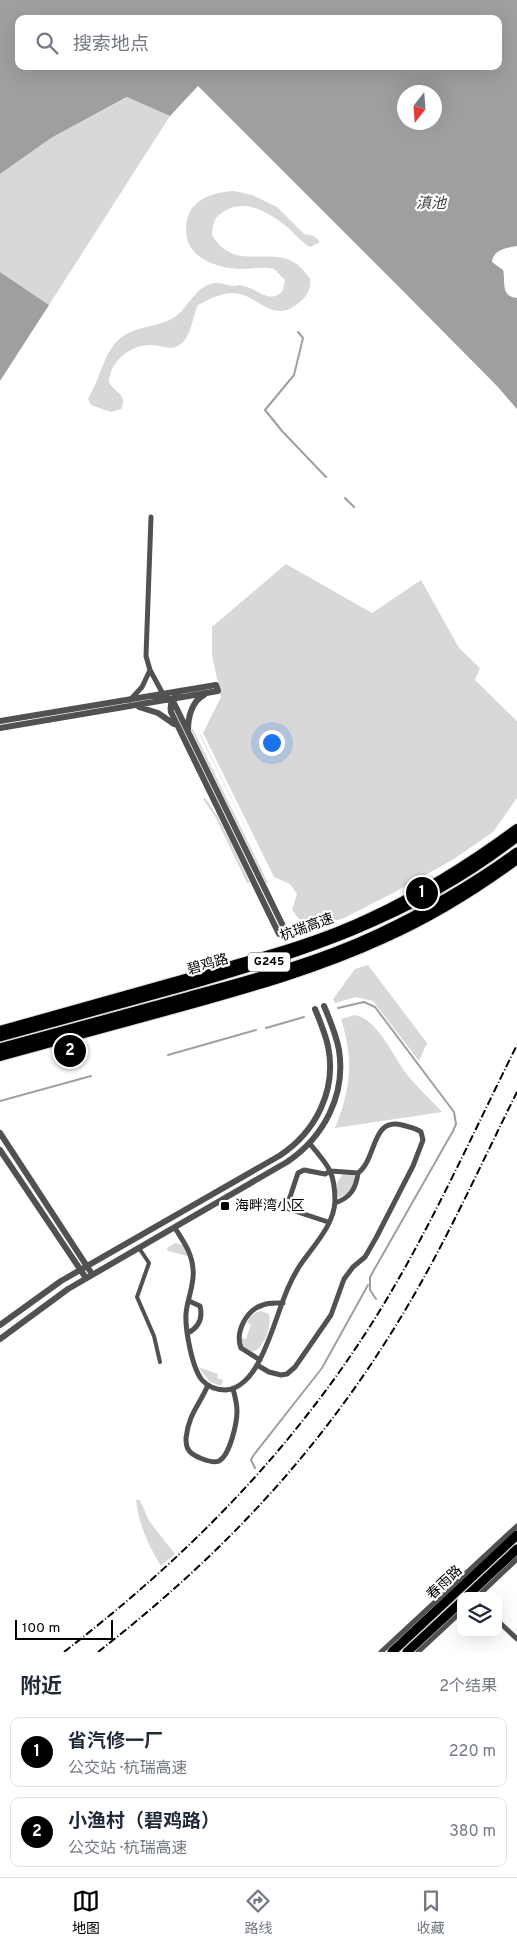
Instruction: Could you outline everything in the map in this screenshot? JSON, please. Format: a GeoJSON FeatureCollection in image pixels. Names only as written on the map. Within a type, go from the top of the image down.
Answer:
{"type":"FeatureCollection","features":[{"type":"Feature","properties":{"kind":"highway","name":"杭瑞高速"},"geometry":{"type":"LineString","coordinates":[[3,1030],[272,954],[334,933],[371,918],[437,884],[517,830]]}},
{"type":"Feature","properties":{"kind":"highway"},"geometry":{"type":"LineString","coordinates":[[0,1056],[285,976],[360,948],[431,914],[477,887],[517,859]]}},
{"type":"Feature","properties":{"kind":"highway"},"geometry":{"type":"LineString","coordinates":[[0,1062],[152,1014]]}},
{"type":"Feature","properties":{"kind":"main road","name":"碧鸡路"},"geometry":{"type":"LineString","coordinates":[[0,1037],[261,965],[343,936],[430,894],[471,870],[517,837]]}},
{"type":"Feature","properties":{"kind":"main road","name":"碧鸡路"},"geometry":{"type":"LineString","coordinates":[[0,1048],[265,975],[322,957],[376,935],[428,908],[479,879],[517,852]]}},
{"type":"Feature","properties":{"kind":"main road","name":"春雨路"},"geometry":{"type":"LineString","coordinates":[[392,1652],[517,1536]]}},
{"type":"Feature","properties":{"kind":"main road","name":"春雨路"},"geometry":{"type":"LineString","coordinates":[[471,1592],[517,1549]]}},
{"type":"Feature","properties":{"kind":"main road","name":"春雨路"},"geometry":{"type":"LineString","coordinates":[[407,1652],[457,1606]]}},
{"type":"Feature","properties":{"kind":"street"},"geometry":{"type":"LineString","coordinates":[[152,516],[146,656],[150,670],[163,694]]}},
{"type":"Feature","properties":{"kind":"street"},"geometry":{"type":"LineString","coordinates":[[130,700],[142,687],[150,670]]}},
{"type":"Feature","properties":{"kind":"street"},"geometry":{"type":"LineString","coordinates":[[0,721],[216,685],[218,691],[0,728]]}},
{"type":"Feature","properties":{"kind":"street"},"geometry":{"type":"LineString","coordinates":[[172,699],[286,932],[279,934],[179,729],[170,708],[172,699],[180,691]]}},
{"type":"Feature","properties":{"kind":"street"},"geometry":{"type":"LineString","coordinates":[[188,731],[192,709],[200,697],[206,694]]}},
{"type":"Feature","properties":{"kind":"street"},"geometry":{"type":"LineString","coordinates":[[153,696],[172,699]]}},
{"type":"Feature","properties":{"kind":"street"},"geometry":{"type":"LineString","coordinates":[[135,706],[166,717],[179,729]]}},
{"type":"Feature","properties":{"kind":"street"},"geometry":{"type":"LineString","coordinates":[[0,1326],[61,1280],[294,1146],[306,1134],[320,1112],[330,1079],[328,1044],[315,1009],[324,1006],[339,1048],[340,1080],[335,1100],[327,1119],[310,1144],[287,1162],[68,1289],[0,1339]]}},
{"type":"Feature","properties":{"kind":"street"},"geometry":{"type":"LineString","coordinates":[[283,1303],[262,1305],[254,1310],[243,1324],[239,1338],[240,1348],[269,1372],[281,1375],[287,1374],[295,1367],[331,1315],[344,1279],[353,1267],[365,1257],[376,1238],[413,1166],[423,1140],[421,1132],[396,1123],[386,1125],[379,1134],[366,1165],[358,1173],[357,1183],[351,1194],[335,1203]]}},
{"type":"Feature","properties":{"kind":"street"},"geometry":{"type":"LineString","coordinates":[[0,1133],[83,1267]]}},
{"type":"Feature","properties":{"kind":"street"},"geometry":{"type":"LineString","coordinates":[[175,1228],[186,1245],[193,1267],[194,1277],[186,1316],[192,1356],[199,1375],[208,1386],[216,1389],[233,1389],[244,1382],[258,1363],[297,1271],[320,1240],[335,1203],[331,1171],[310,1144]]}},
{"type":"Feature","properties":{"kind":"street"},"geometry":{"type":"LineString","coordinates":[[0,1150],[89,1276]]}},
{"type":"Feature","properties":{"kind":"street"},"geometry":{"type":"LineString","coordinates":[[328,1222],[289,1209],[288,1203],[296,1176],[300,1171],[309,1170],[325,1174],[331,1171],[358,1173]]}},
{"type":"Feature","properties":{"kind":"street"},"geometry":{"type":"LineString","coordinates":[[139,1248],[149,1263],[137,1297],[154,1336],[160,1362]]}},
{"type":"Feature","properties":{"kind":"street"},"geometry":{"type":"LineString","coordinates":[[188,1333],[195,1329],[201,1318],[200,1306],[189,1301]]}},
{"type":"Feature","properties":{"kind":"street"},"geometry":{"type":"LineString","coordinates":[[208,1386],[190,1418],[186,1446],[192,1454],[213,1462],[221,1460],[233,1435],[237,1412],[233,1389]]}},
{"type":"Feature","properties":{"kind":"street"},"geometry":{"type":"LineString","coordinates":[[381,1652],[517,1526]]}},
{"type":"Feature","properties":{"kind":"street"},"geometry":{"type":"LineString","coordinates":[[482,1592],[517,1559]]}},
{"type":"Feature","properties":{"kind":"street"},"geometry":{"type":"LineString","coordinates":[[418,1652],[457,1616]]}},
{"type":"Feature","properties":{"kind":"street"},"geometry":{"type":"LineString","coordinates":[[502,1625],[517,1638]]}},
{"type":"Feature","properties":{"kind":"shaded area"},"geometry":{"type":"Polygon","coordinates":[[[128,97],[170,116],[49,305],[0,272],[0,174],[51,138],[128,97]]]}},
{"type":"Feature","properties":{"kind":"shaded area"},"geometry":{"type":"Polygon","coordinates":[[[234,191],[252,195],[277,207],[304,234],[314,236],[320,242],[310,247],[269,214],[251,207],[242,206],[224,211],[216,218],[212,231],[214,238],[225,250],[233,254],[251,257],[278,257],[294,262],[310,279],[306,295],[291,308],[282,311],[266,307],[241,294],[231,293],[205,301],[198,305],[190,331],[181,344],[174,348],[155,345],[143,346],[129,351],[117,361],[110,374],[109,382],[122,397],[123,404],[121,409],[111,412],[91,405],[88,399],[108,354],[118,340],[133,331],[160,324],[176,316],[204,287],[217,283],[233,286],[239,285],[269,296],[278,295],[283,290],[285,280],[274,269],[235,269],[217,265],[201,258],[190,245],[186,234],[186,224],[190,211],[194,206],[204,198],[222,192],[234,191]]]}},
{"type":"Feature","properties":{"kind":"shaded area"},"geometry":{"type":"Polygon","coordinates":[[[286,564],[372,613],[421,580],[459,648],[480,668],[475,680],[517,721],[517,798],[493,832],[454,859],[393,893],[344,918],[307,929],[292,910],[297,894],[290,884],[274,877],[203,733],[221,697],[212,655],[212,627],[286,564]]]}},
{"type":"Feature","properties":{"kind":"shaded area"},"geometry":{"type":"Polygon","coordinates":[[[193,729],[268,883],[266,883],[193,729]]]}},
{"type":"Feature","properties":{"kind":"shaded area"},"geometry":{"type":"Polygon","coordinates":[[[200,735],[201,735],[271,880],[200,735]]]}},
{"type":"Feature","properties":{"kind":"shaded area"},"geometry":{"type":"Polygon","coordinates":[[[205,798],[218,817],[250,883],[247,883],[216,818],[203,799],[205,798]]]}},
{"type":"Feature","properties":{"kind":"shaded area"},"geometry":{"type":"Polygon","coordinates":[[[368,965],[427,1043],[419,1061],[373,1001],[356,997],[335,1003],[333,999],[355,969],[368,965]]]}},
{"type":"Feature","properties":{"kind":"shaded area"},"geometry":{"type":"Polygon","coordinates":[[[355,1015],[363,1018],[377,1030],[405,1072],[442,1112],[335,1128],[345,1100],[349,1074],[348,1048],[341,1019],[355,1015]]]}},
{"type":"Feature","properties":{"kind":"shaded area"},"geometry":{"type":"Polygon","coordinates":[[[350,1174],[354,1176],[355,1180],[351,1191],[339,1198],[337,1183],[342,1175],[350,1174]]]}},
{"type":"Feature","properties":{"kind":"shaded area"},"geometry":{"type":"Polygon","coordinates":[[[175,1243],[183,1245],[188,1256],[168,1251],[167,1248],[175,1243]]]}},
{"type":"Feature","properties":{"kind":"shaded area"},"geometry":{"type":"Polygon","coordinates":[[[261,1311],[269,1314],[268,1330],[264,1341],[253,1352],[244,1348],[242,1338],[246,1339],[251,1324],[247,1323],[249,1318],[261,1311]]]}},
{"type":"Feature","properties":{"kind":"shaded area"},"geometry":{"type":"Polygon","coordinates":[[[198,1367],[218,1374],[217,1378],[223,1380],[221,1386],[210,1382],[198,1367]]]}},
{"type":"Feature","properties":{"kind":"shaded area"},"geometry":{"type":"Polygon","coordinates":[[[136,1500],[140,1500],[149,1521],[175,1554],[161,1566],[145,1534],[139,1518],[136,1500]]]}},
{"type":"Feature","properties":{"kind":"water","name":"滇池"},"geometry":{"type":"Polygon","coordinates":[[[0,0],[517,0],[517,246],[497,252],[492,262],[503,270],[505,288],[508,294],[517,298],[517,409],[497,386],[198,86],[170,116],[127,97],[51,138],[0,174],[0,0]]]}},
{"type":"Feature","properties":{"kind":"water"},"geometry":{"type":"Polygon","coordinates":[[[0,272],[49,305],[0,381],[0,272]]]}},
{"type":"Feature","properties":{"kind":"waterway"},"geometry":{"type":"LineString","coordinates":[[298,332],[303,338],[294,375],[265,410],[282,431],[326,477]]}},
{"type":"Feature","properties":{"kind":"waterway"},"geometry":{"type":"LineString","coordinates":[[345,498],[354,507]]}},
{"type":"Feature","properties":{"kind":"waterway"},"geometry":{"type":"LineString","coordinates":[[338,1008],[364,1002],[375,1007],[454,1112],[456,1124],[370,1277],[370,1290],[376,1299]]}},
{"type":"Feature","properties":{"kind":"waterway"},"geometry":{"type":"LineString","coordinates":[[266,1028],[304,1017]]}},
{"type":"Feature","properties":{"kind":"waterway"},"geometry":{"type":"LineString","coordinates":[[168,1055],[256,1030]]}},
{"type":"Feature","properties":{"kind":"waterway"},"geometry":{"type":"LineString","coordinates":[[0,1101],[91,1076]]}},
{"type":"Feature","properties":{"kind":"waterway"},"geometry":{"type":"LineString","coordinates":[[255,1468],[251,1460],[253,1456],[322,1368],[368,1285]]}},
{"type":"Feature","properties":{"kind":"railway"},"geometry":{"type":"LineString","coordinates":[[64,1652],[150,1581],[191,1543],[229,1505],[302,1422],[367,1331],[408,1262],[446,1190],[517,1045]]}},
{"type":"Feature","properties":{"kind":"railway"},"geometry":{"type":"LineString","coordinates":[[98,1652],[188,1576],[230,1536],[307,1451],[342,1406],[375,1358],[422,1281],[517,1092]]}},
{"type":"Feature","properties":{"kind":"place","name":"省汽修一厂"},"geometry":{"type":"Point","coordinates":[422,893]}},
{"type":"Feature","properties":{"kind":"place","name":"小渔村（碧鸡路）"},"geometry":{"type":"Point","coordinates":[70,1051]}},
{"type":"Feature","properties":{"kind":"place","name":"海畔湾小区"},"geometry":{"type":"Point","coordinates":[225,1206]}}]}
